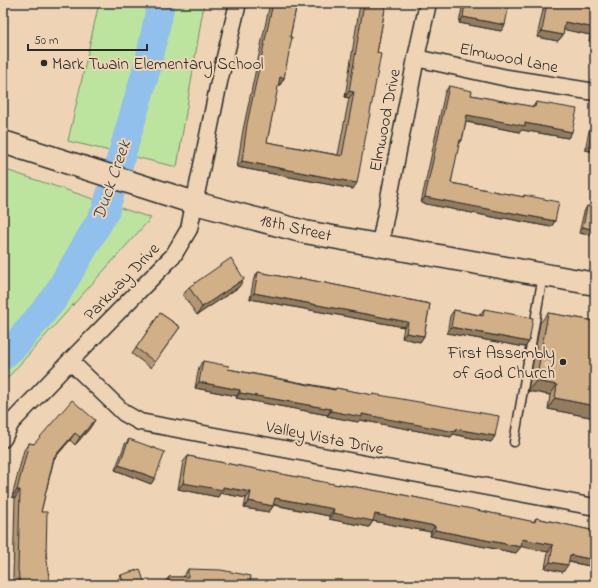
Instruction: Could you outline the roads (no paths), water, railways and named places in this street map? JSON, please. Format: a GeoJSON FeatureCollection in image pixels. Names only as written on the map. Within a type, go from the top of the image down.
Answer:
{"type":"FeatureCollection","features":[{"type":"Feature","properties":{"kind":"street","name":"Parkway Drive"},"geometry":{"type":"LineString","coordinates":[[3,439],[11,423],[173,256],[189,229],[219,82],[238,3]]}},
{"type":"Feature","properties":{"kind":"street","name":"Elmwood Drive"},"geometry":{"type":"LineString","coordinates":[[380,244],[428,3]]}},
{"type":"Feature","properties":{"kind":"street","name":"Elmwood Lane"},"geometry":{"type":"LineString","coordinates":[[416,58],[507,78],[595,92]]}},
{"type":"Feature","properties":{"kind":"street","name":"18th Street"},"geometry":{"type":"LineString","coordinates":[[3,142],[195,203],[305,232],[380,244],[595,284]]}},
{"type":"Feature","properties":{"kind":"street","name":"Valley Vista Drive"},"geometry":{"type":"LineString","coordinates":[[70,361],[124,413],[140,422],[595,507]]}},
{"type":"Feature","properties":{"kind":"lane"},"geometry":{"type":"LineString","coordinates":[[514,442],[543,275]]}},
{"type":"Feature","properties":{"kind":"waterway","name":"Duck Creek"},"geometry":{"type":"LineString","coordinates":[[3,356],[18,342],[54,299],[105,212],[149,61],[161,3]]}},
{"type":"Feature","properties":{"kind":"place","name":"Mark Twain Elementary School"},"geometry":{"type":"Point","coordinates":[44,63]}},
{"type":"Feature","properties":{"kind":"place","name":"First Assembly of God Church"},"geometry":{"type":"Point","coordinates":[563,362]}}]}
